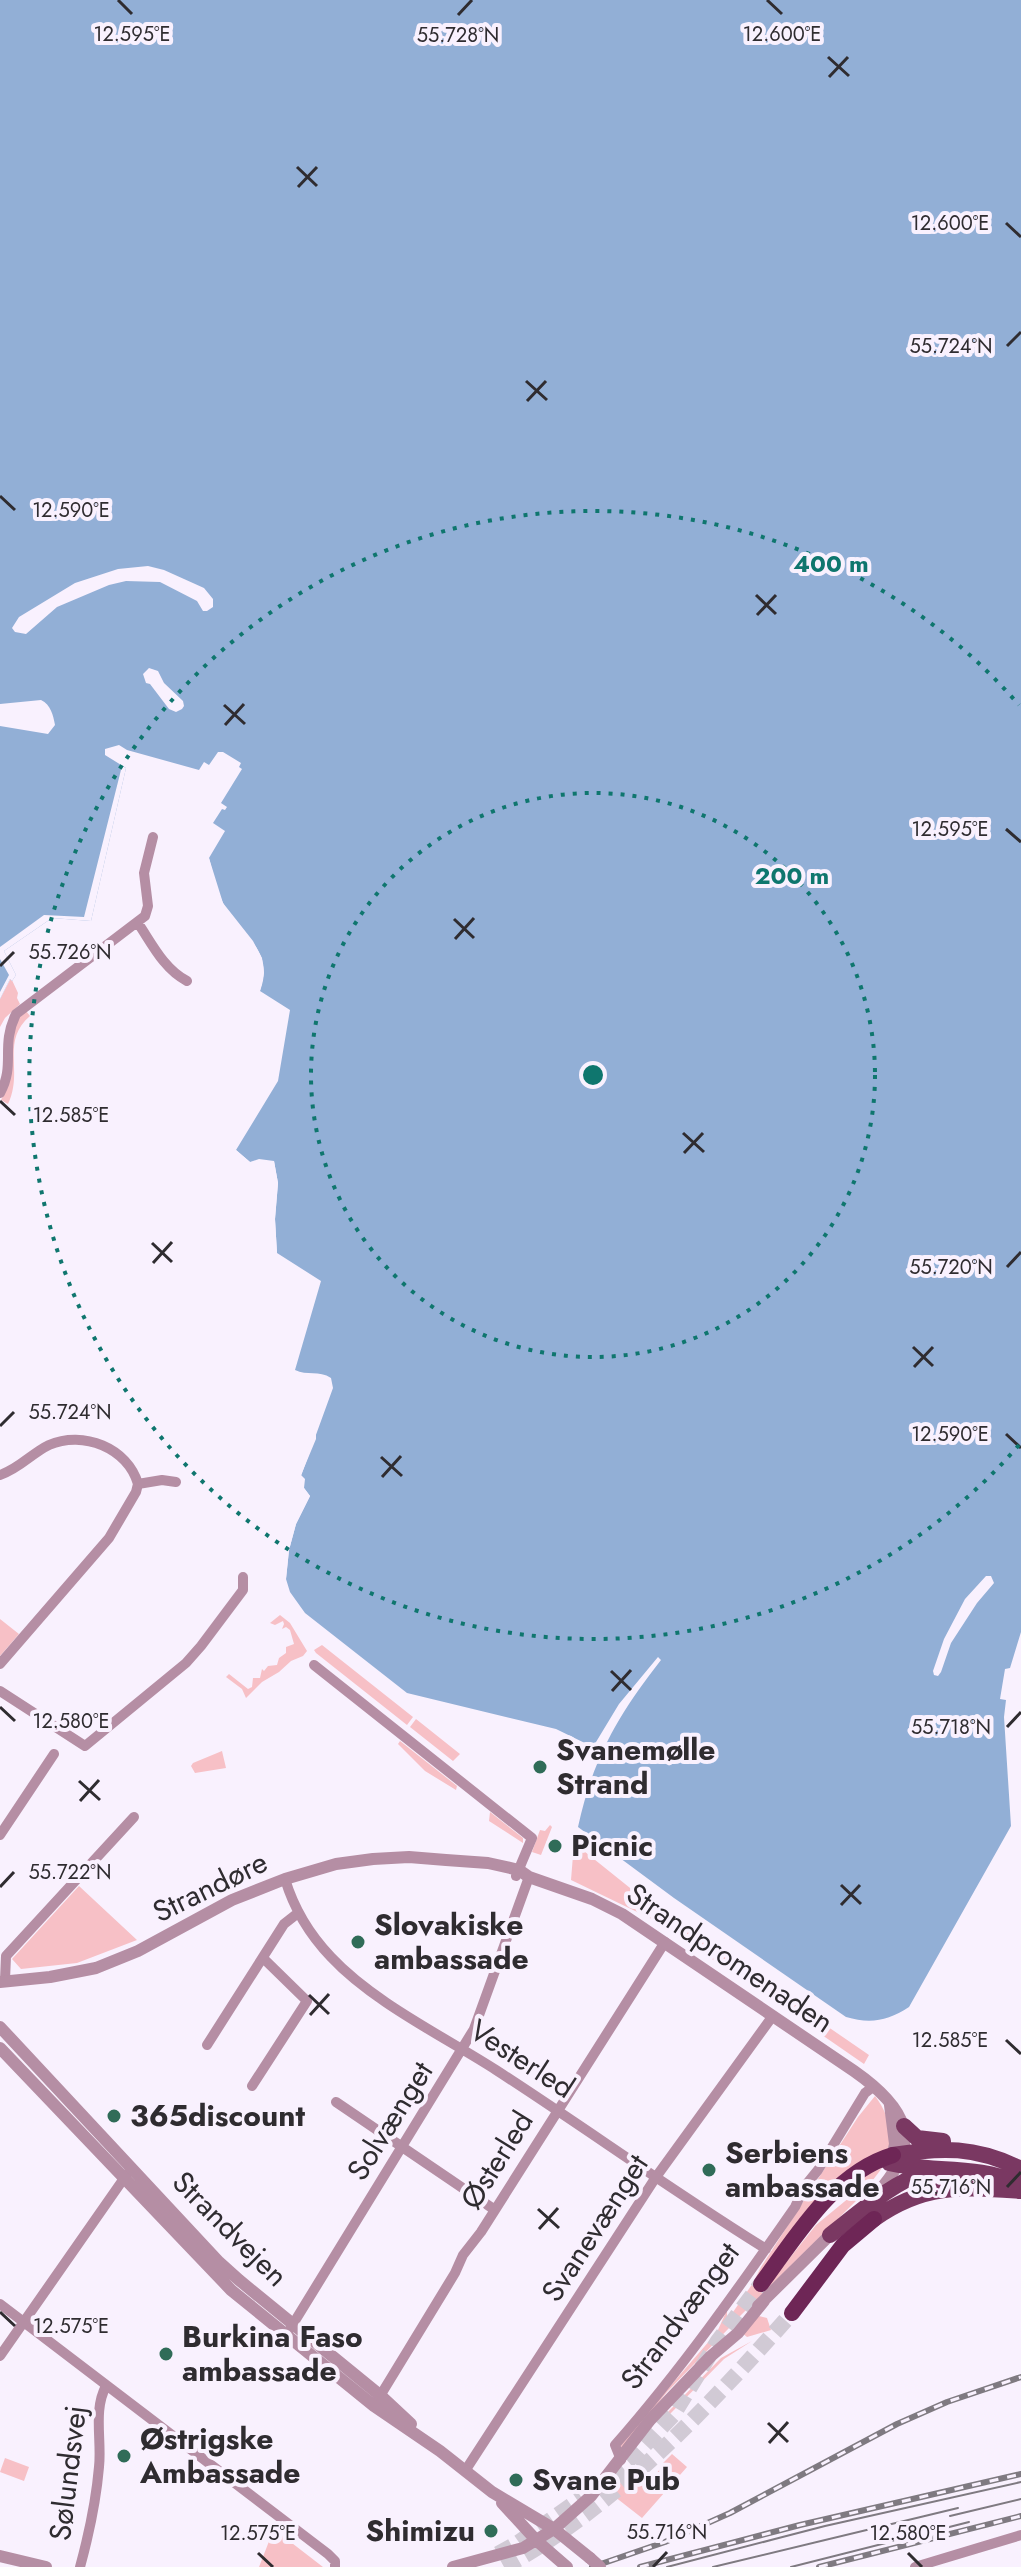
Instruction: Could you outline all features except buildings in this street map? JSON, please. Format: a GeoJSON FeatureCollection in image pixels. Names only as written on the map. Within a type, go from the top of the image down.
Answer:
{"type":"FeatureCollection","features":[{"type":"Feature","properties":{"kind":"highway"},"geometry":{"type":"LineString","coordinates":[[761,2284],[832,2194],[870,2165],[895,2159]]}},
{"type":"Feature","properties":{"kind":"highway"},"geometry":{"type":"LineString","coordinates":[[792,2313],[843,2245],[874,2219]]}},
{"type":"Feature","properties":{"kind":"main road"},"geometry":{"type":"LineString","coordinates":[[904,2126],[917,2138],[944,2141],[971,2150],[988,2172],[1021,2188]]}},
{"type":"Feature","properties":{"kind":"main road"},"geometry":{"type":"LineString","coordinates":[[895,2159],[926,2150],[971,2150]]}},
{"type":"Feature","properties":{"kind":"main road"},"geometry":{"type":"LineString","coordinates":[[895,2159],[936,2168],[988,2172],[1021,2169]]}},
{"type":"Feature","properties":{"kind":"main road"},"geometry":{"type":"LineString","coordinates":[[830,2235],[898,2184],[936,2168]]}},
{"type":"Feature","properties":{"kind":"main road"},"geometry":{"type":"LineString","coordinates":[[874,2219],[910,2197],[961,2187],[988,2172]]}},
{"type":"Feature","properties":{"kind":"street"},"geometry":{"type":"LineString","coordinates":[[0,1093],[6,1076],[2,1042],[9,1022],[145,916],[148,906],[144,873],[153,837]]}},
{"type":"Feature","properties":{"kind":"street"},"geometry":{"type":"LineString","coordinates":[[138,923],[159,955],[176,975],[187,981]]}},
{"type":"Feature","properties":{"kind":"street"},"geometry":{"type":"LineString","coordinates":[[0,1475],[53,1443],[80,1440],[108,1447],[120,1456],[134,1472],[138,1484],[109,1538],[0,1664]]}},
{"type":"Feature","properties":{"kind":"street"},"geometry":{"type":"LineString","coordinates":[[138,1484],[162,1480],[176,1482]]}},
{"type":"Feature","properties":{"kind":"street"},"geometry":{"type":"LineString","coordinates":[[0,1691],[85,1746],[186,1663],[243,1590],[243,1577]]}},
{"type":"Feature","properties":{"kind":"street"},"geometry":{"type":"LineString","coordinates":[[314,1665],[532,1838],[522,1874]]}},
{"type":"Feature","properties":{"kind":"street"},"geometry":{"type":"LineString","coordinates":[[0,1835],[54,1754]]}},
{"type":"Feature","properties":{"kind":"street"},"geometry":{"type":"LineString","coordinates":[[3,1981],[6,1956],[134,1817]]}},
{"type":"Feature","properties":{"kind":"street","name":"Strandøre"},"geometry":{"type":"LineString","coordinates":[[3,1981],[75,1974],[116,1961],[232,1900],[285,1879],[336,1864],[409,1857],[446,1860],[522,1874]]}},
{"type":"Feature","properties":{"kind":"street","name":"Strandpromenaden"},"geometry":{"type":"LineString","coordinates":[[522,1874],[592,1899],[665,1942],[874,2086],[898,2110],[904,2126]]}},
{"type":"Feature","properties":{"kind":"street","name":"Solvænget"},"geometry":{"type":"LineString","coordinates":[[290,2330],[463,2049],[478,2018],[522,1874]]}},
{"type":"Feature","properties":{"kind":"street","name":"Vesterled"},"geometry":{"type":"LineString","coordinates":[[285,1879],[298,1913],[315,1938],[350,1976],[766,2249]]}},
{"type":"Feature","properties":{"kind":"street"},"geometry":{"type":"LineString","coordinates":[[207,2045],[284,1924],[298,1913]]}},
{"type":"Feature","properties":{"kind":"street","name":"Østerled"},"geometry":{"type":"LineString","coordinates":[[378,2401],[463,2255],[495,2210],[665,1942]]}},
{"type":"Feature","properties":{"kind":"street"},"geometry":{"type":"LineString","coordinates":[[252,2086],[307,2001],[263,1958]]}},
{"type":"Feature","properties":{"kind":"street","name":"Svanevænget"},"geometry":{"type":"LineString","coordinates":[[465,2471],[656,2177],[772,2017]]}},
{"type":"Feature","properties":{"kind":"street","name":"Strandvejen"},"geometry":{"type":"LineString","coordinates":[[0,2027],[211,2272],[290,2330],[492,2492],[554,2529],[600,2567]]}},
{"type":"Feature","properties":{"kind":"street","name":"Strandvejen"},"geometry":{"type":"LineString","coordinates":[[0,2048],[128,2172]]}},
{"type":"Feature","properties":{"kind":"street","name":"Strandvænget"},"geometry":{"type":"LineString","coordinates":[[621,2460],[615,2445],[666,2386],[766,2249],[865,2093],[874,2086]]}},
{"type":"Feature","properties":{"kind":"street"},"geometry":{"type":"LineString","coordinates":[[336,2102],[495,2210]]}},
{"type":"Feature","properties":{"kind":"street"},"geometry":{"type":"LineString","coordinates":[[889,2102],[895,2126],[895,2159]]}},
{"type":"Feature","properties":{"kind":"street"},"geometry":{"type":"LineString","coordinates":[[895,2159],[905,2136],[904,2126]]}},
{"type":"Feature","properties":{"kind":"street","name":"Strandvænget"},"geometry":{"type":"LineString","coordinates":[[453,2567],[523,2548],[537,2541],[591,2496],[650,2420],[711,2356],[734,2325],[764,2301],[856,2209],[887,2183],[895,2159]]}},
{"type":"Feature","properties":{"kind":"street"},"geometry":{"type":"LineString","coordinates":[[0,2356],[128,2172]]}},
{"type":"Feature","properties":{"kind":"street"},"geometry":{"type":"LineString","coordinates":[[0,2304],[328,2554],[335,2561],[335,2567]]}},
{"type":"Feature","properties":{"kind":"street","name":"Sølundsvej"},"geometry":{"type":"LineString","coordinates":[[80,2567],[93,2522],[100,2464],[100,2402],[106,2386]]}},
{"type":"Feature","properties":{"kind":"street","name":"Strandvejen"},"geometry":{"type":"LineString","coordinates":[[492,2492],[564,2565]]}},
{"type":"Feature","properties":{"kind":"street"},"geometry":{"type":"LineString","coordinates":[[915,2567],[1021,2535]]}},
{"type":"Feature","properties":{"kind":"street"},"geometry":{"type":"LineString","coordinates":[[0,2556],[46,2567]]}},
{"type":"Feature","properties":{"kind":"shaded area"},"geometry":{"type":"Polygon","coordinates":[[[11,978],[20,1004],[0,1027],[0,999],[11,978]]]}},
{"type":"Feature","properties":{"kind":"shaded area"},"geometry":{"type":"Polygon","coordinates":[[[26,1011],[30,1016],[21,1026],[14,1046],[14,1080],[8,1104],[1,1100],[5,1092],[11,1025],[26,1011]]]}},
{"type":"Feature","properties":{"kind":"shaded area"},"geometry":{"type":"Polygon","coordinates":[[[280,1615],[290,1623],[307,1651],[262,1682],[246,1698],[242,1689],[226,1677],[229,1674],[248,1689],[252,1687],[253,1678],[260,1678],[262,1669],[264,1671],[268,1666],[277,1665],[279,1658],[286,1653],[286,1647],[294,1644],[290,1630],[286,1627],[282,1629],[283,1621],[275,1625],[270,1623],[280,1615]]]}},
{"type":"Feature","properties":{"kind":"shaded area"},"geometry":{"type":"Polygon","coordinates":[[[0,1619],[19,1634],[0,1656],[0,1619]]]}},
{"type":"Feature","properties":{"kind":"shaded area"},"geometry":{"type":"Polygon","coordinates":[[[322,1645],[413,1717],[407,1725],[316,1653],[314,1650],[322,1645]]]}},
{"type":"Feature","properties":{"kind":"shaded area"},"geometry":{"type":"Polygon","coordinates":[[[416,1719],[460,1754],[453,1761],[410,1727],[416,1719]]]}},
{"type":"Feature","properties":{"kind":"shaded area"},"geometry":{"type":"Polygon","coordinates":[[[400,1741],[457,1786],[456,1790],[425,1771],[398,1744],[400,1741]]]}},
{"type":"Feature","properties":{"kind":"shaded area"},"geometry":{"type":"Polygon","coordinates":[[[222,1751],[226,1768],[195,1773],[191,1766],[193,1763],[222,1751]]]}},
{"type":"Feature","properties":{"kind":"shaded area"},"geometry":{"type":"Polygon","coordinates":[[[490,1812],[523,1838],[523,1843],[489,1821],[490,1812]]]}},
{"type":"Feature","properties":{"kind":"shaded area"},"geometry":{"type":"Polygon","coordinates":[[[550,1825],[552,1827],[541,1855],[532,1852],[540,1830],[545,1831],[550,1825]]]}},
{"type":"Feature","properties":{"kind":"shaded area"},"geometry":{"type":"Polygon","coordinates":[[[574,1843],[655,1908],[869,2055],[864,2064],[660,1923],[571,1880],[574,1843]]]}},
{"type":"Feature","properties":{"kind":"shaded area"},"geometry":{"type":"Polygon","coordinates":[[[79,1886],[137,1940],[77,1963],[21,1969],[12,1959],[79,1886]]]}},
{"type":"Feature","properties":{"kind":"shaded area"},"geometry":{"type":"Polygon","coordinates":[[[875,2096],[888,2121],[888,2149],[850,2171],[769,2284],[816,2225],[850,2197],[844,2190],[857,2179],[882,2168],[860,2197],[734,2322],[731,2315],[858,2117],[875,2096]]]}},
{"type":"Feature","properties":{"kind":"shaded area"},"geometry":{"type":"Polygon","coordinates":[[[727,2310],[727,2320],[731,2326],[667,2392],[621,2449],[621,2443],[717,2332],[727,2310]]]}},
{"type":"Feature","properties":{"kind":"shaded area"},"geometry":{"type":"Polygon","coordinates":[[[759,2316],[767,2318],[771,2330],[747,2337],[742,2333],[759,2316]]]}},
{"type":"Feature","properties":{"kind":"shaded area"},"geometry":{"type":"Polygon","coordinates":[[[752,2341],[724,2359],[670,2414],[666,2414],[721,2358],[752,2341]]]}},
{"type":"Feature","properties":{"kind":"shaded area"},"geometry":{"type":"Polygon","coordinates":[[[672,2454],[687,2467],[642,2518],[610,2493],[629,2468],[645,2488],[657,2478],[655,2475],[660,2466],[672,2454]]]}},
{"type":"Feature","properties":{"kind":"shaded area"},"geometry":{"type":"Polygon","coordinates":[[[5,2458],[29,2467],[24,2481],[0,2472],[5,2458]]]}},
{"type":"Feature","properties":{"kind":"shaded area"},"geometry":{"type":"Polygon","coordinates":[[[275,2530],[323,2567],[259,2567],[275,2530]]]}},
{"type":"Feature","properties":{"kind":"water"},"geometry":{"type":"Polygon","coordinates":[[[0,0],[1021,0],[1021,1632],[1010,1668],[1005,1669],[1000,1699],[1006,1700],[1004,1717],[1011,1826],[909,2007],[894,2015],[871,2021],[846,2017],[578,1827],[591,1780],[609,1738],[661,1660],[658,1657],[619,1704],[593,1747],[556,1729],[407,1693],[305,1613],[290,1592],[286,1579],[289,1550],[296,1524],[310,1496],[301,1476],[333,1388],[331,1378],[295,1370],[321,1281],[277,1253],[275,1219],[278,1183],[274,1161],[250,1162],[236,1150],[278,1081],[290,1010],[260,991],[264,977],[260,955],[225,907],[209,858],[225,831],[213,823],[222,809],[227,807],[221,803],[242,769],[239,767],[241,763],[218,752],[209,765],[204,762],[199,770],[119,745],[105,749],[105,755],[126,768],[91,921],[52,918],[4,951],[16,975],[12,981],[10,979],[0,999],[0,726],[48,734],[55,725],[49,707],[41,700],[0,704],[0,0]]]}},
{"type":"Feature","properties":{"kind":"pier"},"geometry":{"type":"Polygon","coordinates":[[[148,566],[204,588],[213,599],[213,607],[203,611],[197,601],[160,582],[126,581],[57,607],[26,634],[15,632],[12,628],[19,617],[75,583],[118,569],[148,566]]]}},
{"type":"Feature","properties":{"kind":"pier"},"geometry":{"type":"Polygon","coordinates":[[[149,668],[158,671],[164,683],[183,701],[182,709],[176,712],[169,709],[146,683],[143,674],[149,668]]]}},
{"type":"Feature","properties":{"kind":"pier"},"geometry":{"type":"Polygon","coordinates":[[[122,766],[126,768],[91,921],[52,918],[4,951],[16,975],[12,981],[10,979],[0,999],[0,992],[9,975],[0,959],[0,947],[44,915],[84,917],[122,766]]]}},
{"type":"Feature","properties":{"kind":"pier"},"geometry":{"type":"Polygon","coordinates":[[[209,858],[223,903],[253,941],[262,958],[264,973],[260,991],[256,989],[260,973],[258,959],[220,905],[209,875],[206,862],[209,858]]]}},
{"type":"Feature","properties":{"kind":"pier"},"geometry":{"type":"Polygon","coordinates":[[[236,1150],[250,1162],[259,1159],[274,1161],[278,1183],[275,1219],[277,1253],[273,1251],[271,1220],[274,1183],[271,1164],[248,1165],[234,1154],[236,1150]]]}},
{"type":"Feature","properties":{"kind":"pier"},"geometry":{"type":"Polygon","coordinates":[[[312,1434],[316,1435],[316,1439],[301,1475],[310,1496],[296,1524],[286,1579],[283,1577],[286,1549],[292,1523],[305,1497],[297,1475],[312,1434]]]}},
{"type":"Feature","properties":{"kind":"pier"},"geometry":{"type":"Polygon","coordinates":[[[986,1576],[991,1576],[994,1583],[951,1643],[941,1672],[938,1676],[934,1675],[944,1639],[965,1599],[986,1576]]]}},
{"type":"Feature","properties":{"kind":"tunnel"},"geometry":{"type":"LineString","coordinates":[[609,2476],[639,2451],[673,2415],[718,2341],[761,2284]]}},
{"type":"Feature","properties":{"kind":"tunnel"},"geometry":{"type":"LineString","coordinates":[[504,2567],[585,2515],[623,2485],[694,2419],[792,2313]]}},
{"type":"Feature","properties":{"kind":"tunnel"},"geometry":{"type":"LineString","coordinates":[[498,2554],[582,2498]]}},
{"type":"Feature","properties":{"kind":"tram line"},"geometry":{"type":"LineString","coordinates":[[667,2567],[825,2526],[1021,2482]]}},
{"type":"Feature","properties":{"kind":"tram line"},"geometry":{"type":"LineString","coordinates":[[950,2516],[1021,2499]]}},
{"type":"Feature","properties":{"kind":"tram line"},"geometry":{"type":"LineString","coordinates":[[713,2567],[958,2508]]}},
{"type":"Feature","properties":{"kind":"tram line"},"geometry":{"type":"LineString","coordinates":[[791,2567],[969,2522]]}},
{"type":"Feature","properties":{"kind":"railway"},"geometry":{"type":"LineString","coordinates":[[592,2567],[665,2542],[730,2513],[897,2424],[947,2402],[1021,2377]]}},
{"type":"Feature","properties":{"kind":"railway"},"geometry":{"type":"LineString","coordinates":[[640,2567],[800,2525],[1021,2474]]}},
{"type":"Feature","properties":{"kind":"railway"},"geometry":{"type":"LineString","coordinates":[[819,2567],[1021,2516]]}},
{"type":"Feature","properties":{"kind":"place","name":"Svanemølle Strand"},"geometry":{"type":"Point","coordinates":[540,1767]}},
{"type":"Feature","properties":{"kind":"place","name":"Picnic"},"geometry":{"type":"Point","coordinates":[555,1846]}},
{"type":"Feature","properties":{"kind":"place","name":"Slovakiske ambassade"},"geometry":{"type":"Point","coordinates":[358,1942]}},
{"type":"Feature","properties":{"kind":"place","name":"365discount"},"geometry":{"type":"Point","coordinates":[114,2116]}},
{"type":"Feature","properties":{"kind":"place","name":"Serbiens ambassade"},"geometry":{"type":"Point","coordinates":[709,2170]}},
{"type":"Feature","properties":{"kind":"place","name":"Burkina Faso ambassade"},"geometry":{"type":"Point","coordinates":[166,2354]}},
{"type":"Feature","properties":{"kind":"place","name":"Østrigske Ambassade"},"geometry":{"type":"Point","coordinates":[124,2456]}},
{"type":"Feature","properties":{"kind":"place","name":"Svane Pub"},"geometry":{"type":"Point","coordinates":[516,2480]}},
{"type":"Feature","properties":{"kind":"place","name":"Shimizu"},"geometry":{"type":"Point","coordinates":[491,2531]}}]}
